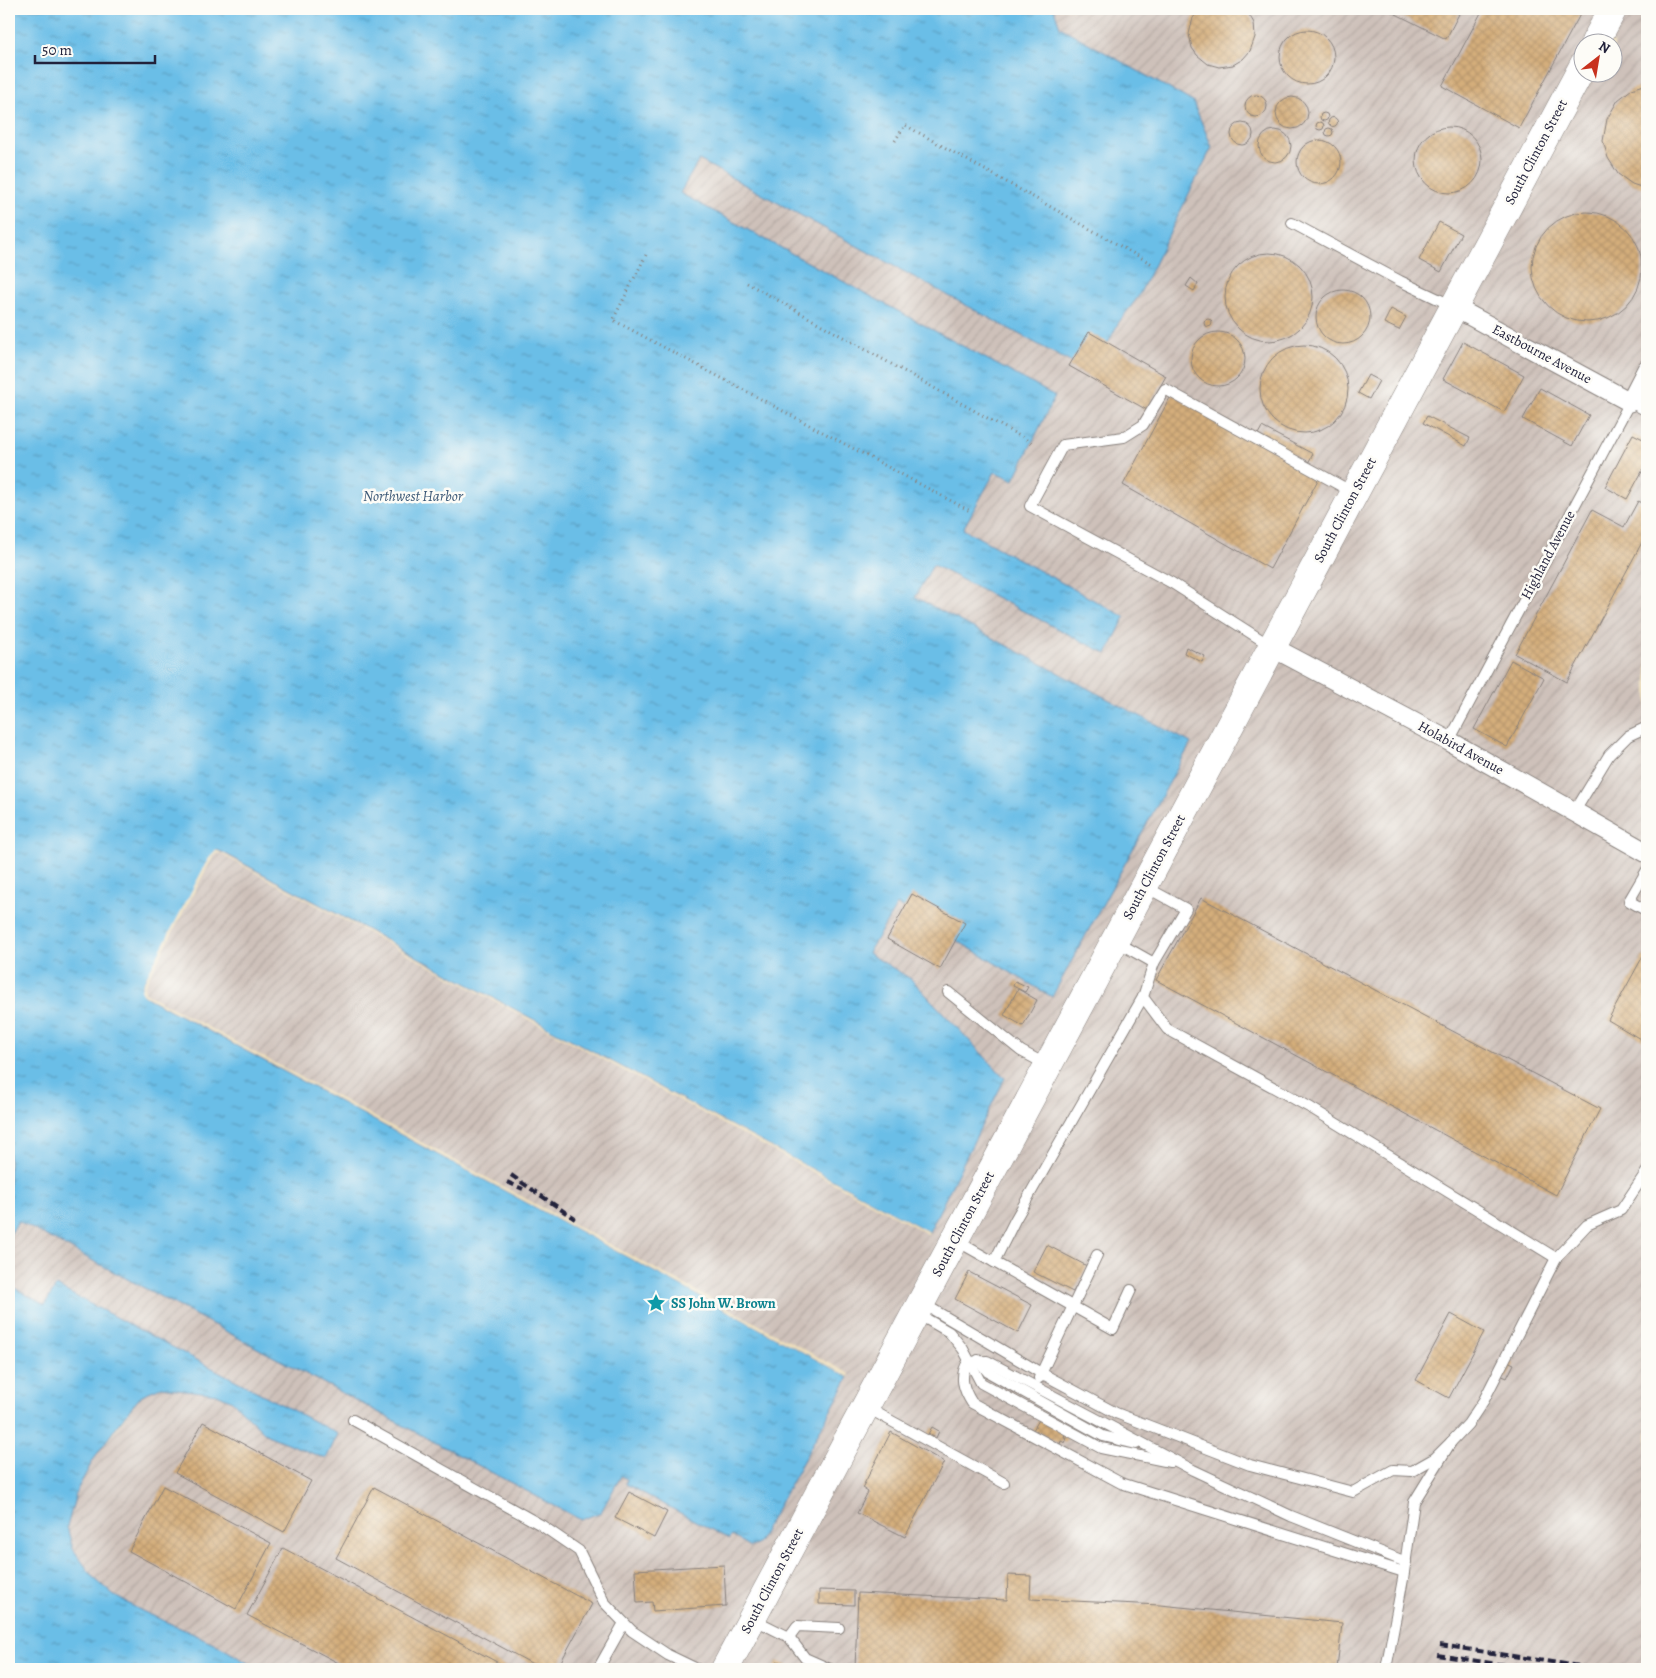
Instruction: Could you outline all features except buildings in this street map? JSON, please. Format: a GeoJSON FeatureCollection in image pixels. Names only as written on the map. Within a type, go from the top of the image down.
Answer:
{"type":"FeatureCollection","features":[{"type":"Feature","properties":{"kind":"main road"},"geometry":{"type":"LineString","coordinates":[[1600,32],[1613,9]]}},
{"type":"Feature","properties":{"kind":"main road","name":"South Clinton Street"},"geometry":{"type":"LineString","coordinates":[[725,1669],[1574,82]]}},
{"type":"Feature","properties":{"kind":"street","name":"Eastbourne Avenue"},"geometry":{"type":"LineString","coordinates":[[1454,306],[1630,402]]}},
{"type":"Feature","properties":{"kind":"street","name":"Highland Avenue"},"geometry":{"type":"LineString","coordinates":[[1630,402],[1647,369]]}},
{"type":"Feature","properties":{"kind":"street","name":"Holabird Avenue"},"geometry":{"type":"LineString","coordinates":[[1272,647],[1449,741],[1647,853]]}},
{"type":"Feature","properties":{"kind":"lane"},"geometry":{"type":"LineString","coordinates":[[1292,223],[1400,281],[1454,306]]}},
{"type":"Feature","properties":{"kind":"lane"},"geometry":{"type":"LineString","coordinates":[[1272,647],[1172,583],[1030,506],[1058,453],[1063,445],[1124,438],[1143,425],[1165,389],[1354,493]]}},
{"type":"Feature","properties":{"kind":"lane"},"geometry":{"type":"LineString","coordinates":[[1630,402],[1647,412]]}},
{"type":"Feature","properties":{"kind":"lane","name":"Highland Avenue"},"geometry":{"type":"LineString","coordinates":[[1449,741],[1630,402]]}},
{"type":"Feature","properties":{"kind":"lane"},"geometry":{"type":"LineString","coordinates":[[1575,811],[1609,755],[1628,736],[1647,727]]}},
{"type":"Feature","properties":{"kind":"lane"},"geometry":{"type":"LineString","coordinates":[[1647,870],[1629,901],[1647,912]]}},
{"type":"Feature","properties":{"kind":"lane"},"geometry":{"type":"LineString","coordinates":[[994,1262],[1015,1220],[1143,997],[1154,963],[1186,909],[1144,886]]}},
{"type":"Feature","properties":{"kind":"lane"},"geometry":{"type":"LineString","coordinates":[[1114,941],[1154,963]]}},
{"type":"Feature","properties":{"kind":"lane"},"geometry":{"type":"LineString","coordinates":[[948,992],[1021,1051],[1048,1065]]}},
{"type":"Feature","properties":{"kind":"lane"},"geometry":{"type":"LineString","coordinates":[[1143,997],[1167,1029],[1311,1108],[1556,1258]]}},
{"type":"Feature","properties":{"kind":"lane"},"geometry":{"type":"LineString","coordinates":[[918,1308],[1116,1413],[1250,1466],[1352,1492],[1393,1470],[1412,1471],[1435,1458],[1468,1424],[1484,1400],[1556,1258],[1587,1225],[1621,1210],[1647,1171]]}},
{"type":"Feature","properties":{"kind":"lane"},"geometry":{"type":"LineString","coordinates":[[954,1240],[1113,1329],[1131,1290]]}},
{"type":"Feature","properties":{"kind":"lane"},"geometry":{"type":"LineString","coordinates":[[1035,1386],[1097,1254]]}},
{"type":"Feature","properties":{"kind":"lane"},"geometry":{"type":"LineString","coordinates":[[918,1308],[950,1332],[973,1361],[988,1372],[1103,1436],[1150,1447]]}},
{"type":"Feature","properties":{"kind":"lane"},"geometry":{"type":"LineString","coordinates":[[973,1361],[981,1383],[1101,1448],[1181,1464]]}},
{"type":"Feature","properties":{"kind":"lane"},"geometry":{"type":"LineString","coordinates":[[973,1361],[987,1361],[1181,1464],[1405,1567],[1121,1483],[972,1403],[962,1381],[963,1370],[973,1361]]}},
{"type":"Feature","properties":{"kind":"lane"},"geometry":{"type":"LineString","coordinates":[[865,1406],[1004,1483]]}},
{"type":"Feature","properties":{"kind":"lane"},"geometry":{"type":"LineString","coordinates":[[353,1420],[541,1525],[579,1552],[604,1602],[632,1631],[668,1655],[697,1669]]}},
{"type":"Feature","properties":{"kind":"lane"},"geometry":{"type":"LineString","coordinates":[[1386,1669],[1405,1567],[1414,1502],[1451,1442]]}},
{"type":"Feature","properties":{"kind":"lane"},"geometry":{"type":"LineString","coordinates":[[752,1619],[789,1637],[805,1658],[830,1669]]}},
{"type":"Feature","properties":{"kind":"lane"},"geometry":{"type":"LineString","coordinates":[[598,1669],[624,1623]]}},
{"type":"Feature","properties":{"kind":"lane"},"geometry":{"type":"LineString","coordinates":[[789,1637],[798,1626],[839,1628]]}},
{"type":"Feature","properties":{"kind":"path"},"geometry":{"type":"LineString","coordinates":[[895,142],[905,124],[1154,265]]}},
{"type":"Feature","properties":{"kind":"path"},"geometry":{"type":"LineString","coordinates":[[646,255],[614,320],[972,512]]}},
{"type":"Feature","properties":{"kind":"path"},"geometry":{"type":"LineString","coordinates":[[748,283],[1032,443]]}},
{"type":"Feature","properties":{"kind":"shaded area"},"geometry":{"type":"Polygon","coordinates":[[[1054,9],[1647,9],[1647,1669],[258,1669],[214,1643],[142,1611],[112,1595],[92,1577],[73,1549],[67,1527],[77,1490],[95,1457],[142,1395],[161,1387],[217,1394],[232,1401],[247,1415],[326,1459],[56,1286],[45,1306],[9,1285],[9,1237],[18,1220],[581,1520],[601,1512],[621,1475],[627,1479],[626,1484],[729,1539],[732,1536],[750,1547],[141,991],[216,850],[911,979],[867,953],[897,905],[1052,997],[1191,743],[915,597],[932,565],[1107,654],[1125,617],[962,529],[995,472],[1014,480],[1055,396],[680,193],[699,160],[1072,363],[1108,343],[1119,322],[1138,297],[1212,147],[1193,102],[1060,27],[1054,9]]]}},
{"type":"Feature","properties":{"kind":"water","name":"Northwest Harbor"},"geometry":{"type":"Polygon","coordinates":[[[9,9],[1054,9],[1060,27],[1193,102],[1212,147],[1138,297],[1119,322],[1108,343],[1072,363],[699,160],[680,193],[1055,396],[1014,480],[995,472],[963,529],[1125,617],[1107,654],[933,565],[915,597],[1191,743],[1052,997],[897,905],[868,953],[911,979],[1005,1078],[929,1232],[216,850],[142,985],[144,995],[148,998],[849,1377],[757,1545],[750,1547],[732,1536],[729,1539],[626,1484],[627,1479],[621,1476],[601,1512],[581,1520],[18,1221],[9,1237],[9,9]]]}},
{"type":"Feature","properties":{"kind":"water"},"geometry":{"type":"Polygon","coordinates":[[[9,1285],[45,1305],[56,1286],[338,1434],[326,1459],[267,1435],[232,1401],[217,1394],[161,1387],[142,1395],[119,1423],[95,1457],[77,1490],[67,1527],[73,1549],[93,1577],[113,1595],[142,1611],[214,1643],[258,1669],[9,1669],[9,1285]]]}},
{"type":"Feature","properties":{"kind":"pier"},"geometry":{"type":"Polygon","coordinates":[[[216,850],[929,1232],[928,1234],[221,854],[217,853],[213,857],[144,986],[145,993],[850,1374],[849,1377],[144,995],[141,991],[142,985],[210,856],[216,850]]]}},
{"type":"Feature","properties":{"kind":"railway"},"geometry":{"type":"LineString","coordinates":[[511,1175],[575,1219]]}},
{"type":"Feature","properties":{"kind":"railway"},"geometry":{"type":"LineString","coordinates":[[507,1182],[523,1189]]}},
{"type":"Feature","properties":{"kind":"railway"},"geometry":{"type":"LineString","coordinates":[[1440,1645],[1598,1669]]}},
{"type":"Feature","properties":{"kind":"railway"},"geometry":{"type":"LineString","coordinates":[[1437,1655],[1531,1669]]}},
{"type":"Feature","properties":{"kind":"place","name":"SS John W. Brown"},"geometry":{"type":"Point","coordinates":[656,1303]}}]}
